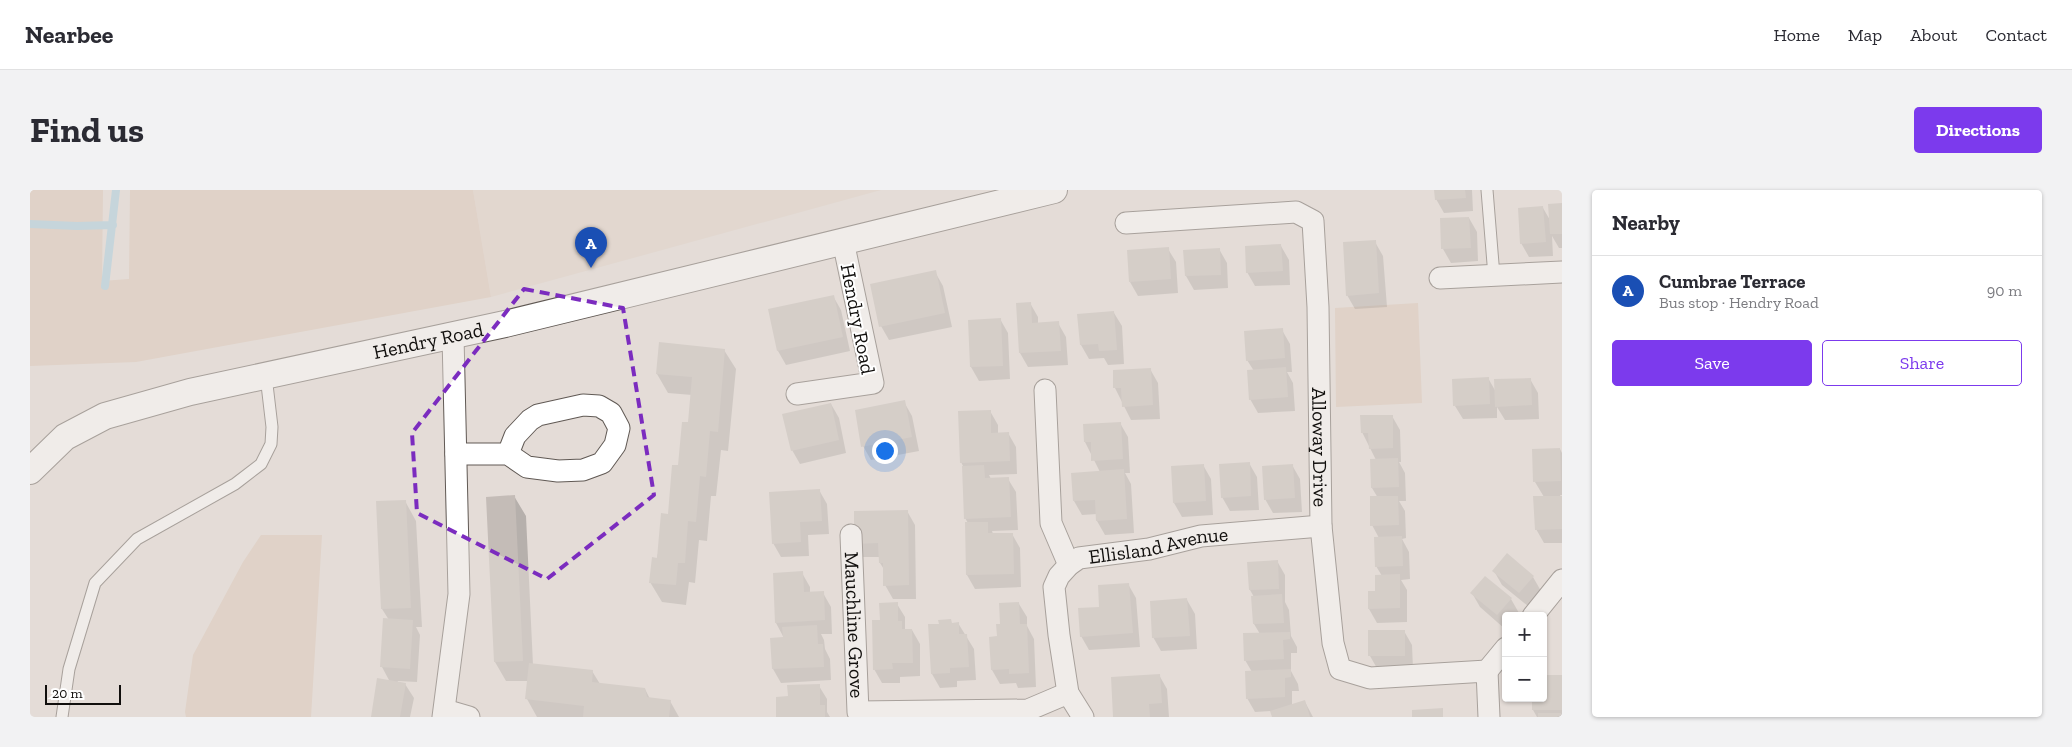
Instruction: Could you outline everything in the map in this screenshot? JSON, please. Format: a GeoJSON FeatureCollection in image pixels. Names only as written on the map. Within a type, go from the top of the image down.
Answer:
{"type":"FeatureCollection","features":[{"type":"Feature","properties":{"kind":"street","name":"Hendry Road"},"geometry":{"type":"LineString","coordinates":[[30,471],[65,436],[105,416],[190,392],[453,336],[1054,190]]}},
{"type":"Feature","properties":{"kind":"street","name":"Alloway Drive"},"geometry":{"type":"LineString","coordinates":[[1126,223],[1296,212],[1313,221],[1318,307],[1321,526],[1332,643],[1340,669],[1370,678],[1487,671]]}},
{"type":"Feature","properties":{"kind":"street","name":"Hendry Road"},"geometry":{"type":"LineString","coordinates":[[797,394],[873,382],[843,241]]}},
{"type":"Feature","properties":{"kind":"street"},"geometry":{"type":"LineString","coordinates":[[1440,278],[1562,272]]}},
{"type":"Feature","properties":{"kind":"street"},"geometry":{"type":"LineString","coordinates":[[453,336],[459,594],[444,714],[469,717]]}},
{"type":"Feature","properties":{"kind":"street"},"geometry":{"type":"LineString","coordinates":[[1045,390],[1051,523],[1069,565]]}},
{"type":"Feature","properties":{"kind":"street"},"geometry":{"type":"LineString","coordinates":[[456,454],[508,454],[527,467],[558,471],[583,470],[602,463],[615,446],[619,428],[612,413],[599,406],[583,405],[538,415],[530,420],[515,436],[508,454]]}},
{"type":"Feature","properties":{"kind":"street","name":"Ellisland Avenue"},"geometry":{"type":"LineString","coordinates":[[1083,717],[1068,694],[1054,587],[1059,576],[1069,565],[1080,558],[1149,549],[1200,536],[1321,526]]}},
{"type":"Feature","properties":{"kind":"street","name":"Mauchline Grove"},"geometry":{"type":"LineString","coordinates":[[851,535],[858,712],[1028,710],[1068,694]]}},
{"type":"Feature","properties":{"kind":"street"},"geometry":{"type":"LineString","coordinates":[[1536,612],[1562,580]]}},
{"type":"Feature","properties":{"kind":"street"},"geometry":{"type":"LineString","coordinates":[[1489,717],[1487,671],[1502,653]]}},
{"type":"Feature","properties":{"kind":"lane"},"geometry":{"type":"LineString","coordinates":[[1487,190],[1494,276]]}},
{"type":"Feature","properties":{"kind":"lane"},"geometry":{"type":"LineString","coordinates":[[62,717],[69,669],[95,584],[138,538],[235,484],[260,464],[271,444],[272,427],[266,376]]}},
{"type":"Feature","properties":{"kind":"highlighted area"},"geometry":{"type":"Polygon","coordinates":[[[524,289],[623,308],[654,495],[547,579],[417,513],[412,433],[524,289]]]}},
{"type":"Feature","properties":{"kind":"shaded area"},"geometry":{"type":"Polygon","coordinates":[[[30,190],[103,190],[102,281],[129,279],[130,190],[473,190],[491,297],[136,362],[30,366],[30,190]]]}},
{"type":"Feature","properties":{"kind":"shaded area"},"geometry":{"type":"Polygon","coordinates":[[[473,190],[881,190],[491,297],[473,190]]]}},
{"type":"Feature","properties":{"kind":"shaded area"},"geometry":{"type":"Polygon","coordinates":[[[1418,303],[1422,403],[1336,407],[1335,308],[1418,303]]]}},
{"type":"Feature","properties":{"kind":"shaded area"},"geometry":{"type":"Polygon","coordinates":[[[261,535],[322,535],[311,717],[186,717],[185,712],[193,655],[243,562],[261,535]]]}},
{"type":"Feature","properties":{"kind":"building"},"geometry":{"type":"Polygon","coordinates":[[[1434,190],[1465,190],[1466,198],[1435,200],[1434,190]]]}},
{"type":"Feature","properties":{"kind":"building"},"geometry":{"type":"Polygon","coordinates":[[[1562,203],[1562,234],[1550,234],[1548,204],[1562,203]]]}},
{"type":"Feature","properties":{"kind":"building"},"geometry":{"type":"Polygon","coordinates":[[[1543,206],[1546,242],[1520,244],[1518,208],[1543,206]]]}},
{"type":"Feature","properties":{"kind":"building"},"geometry":{"type":"Polygon","coordinates":[[[1469,217],[1471,248],[1441,249],[1440,218],[1469,217]]]}},
{"type":"Feature","properties":{"kind":"building"},"geometry":{"type":"Polygon","coordinates":[[[1376,240],[1379,293],[1346,296],[1343,242],[1376,240]]]}},
{"type":"Feature","properties":{"kind":"building"},"geometry":{"type":"Polygon","coordinates":[[[1281,244],[1283,271],[1246,273],[1245,246],[1281,244]]]}},
{"type":"Feature","properties":{"kind":"building"},"geometry":{"type":"Polygon","coordinates":[[[1169,247],[1171,279],[1129,282],[1127,250],[1169,247]]]}},
{"type":"Feature","properties":{"kind":"building"},"geometry":{"type":"Polygon","coordinates":[[[1220,248],[1221,275],[1185,276],[1183,250],[1220,248]]]}},
{"type":"Feature","properties":{"kind":"building"},"geometry":{"type":"Polygon","coordinates":[[[936,270],[945,313],[879,327],[870,284],[936,270]]]}},
{"type":"Feature","properties":{"kind":"building"},"geometry":{"type":"Polygon","coordinates":[[[834,295],[843,337],[777,351],[768,309],[834,295]]]}},
{"type":"Feature","properties":{"kind":"building"},"geometry":{"type":"Polygon","coordinates":[[[1031,302],[1032,323],[1059,321],[1061,351],[1019,353],[1016,303],[1031,302]]]}},
{"type":"Feature","properties":{"kind":"building"},"geometry":{"type":"Polygon","coordinates":[[[1114,311],[1117,350],[1099,351],[1098,344],[1080,345],[1077,314],[1114,311]]]}},
{"type":"Feature","properties":{"kind":"building"},"geometry":{"type":"Polygon","coordinates":[[[1001,318],[1003,366],[970,367],[968,320],[1001,318]]]}},
{"type":"Feature","properties":{"kind":"building"},"geometry":{"type":"Polygon","coordinates":[[[1283,328],[1285,358],[1246,361],[1244,331],[1283,328]]]}},
{"type":"Feature","properties":{"kind":"building"},"geometry":{"type":"Polygon","coordinates":[[[659,342],[725,349],[718,432],[710,431],[706,477],[700,476],[696,522],[688,521],[685,563],[678,563],[676,585],[649,583],[652,557],[657,558],[661,513],[668,514],[672,465],[678,465],[682,422],[688,422],[692,377],[656,374],[659,342]]]}},
{"type":"Feature","properties":{"kind":"building"},"geometry":{"type":"Polygon","coordinates":[[[1286,367],[1288,397],[1249,400],[1247,370],[1286,367]]]}},
{"type":"Feature","properties":{"kind":"building"},"geometry":{"type":"Polygon","coordinates":[[[1151,368],[1153,405],[1122,407],[1121,388],[1113,388],[1113,370],[1151,368]]]}},
{"type":"Feature","properties":{"kind":"building"},"geometry":{"type":"Polygon","coordinates":[[[1489,377],[1490,404],[1453,406],[1452,379],[1489,377]]]}},
{"type":"Feature","properties":{"kind":"building"},"geometry":{"type":"Polygon","coordinates":[[[1531,378],[1532,405],[1495,407],[1494,379],[1531,378]]]}},
{"type":"Feature","properties":{"kind":"building"},"geometry":{"type":"Polygon","coordinates":[[[905,400],[912,437],[861,447],[855,410],[905,400]]]}},
{"type":"Feature","properties":{"kind":"building"},"geometry":{"type":"Polygon","coordinates":[[[831,403],[839,440],[791,451],[782,414],[831,403]]]}},
{"type":"Feature","properties":{"kind":"building"},"geometry":{"type":"Polygon","coordinates":[[[991,410],[991,433],[1009,432],[1010,461],[960,463],[958,411],[991,410]]]}},
{"type":"Feature","properties":{"kind":"building"},"geometry":{"type":"Polygon","coordinates":[[[1360,415],[1393,415],[1393,448],[1369,449],[1368,433],[1361,433],[1360,415]]]}},
{"type":"Feature","properties":{"kind":"building"},"geometry":{"type":"Polygon","coordinates":[[[1121,422],[1123,459],[1091,461],[1091,442],[1084,442],[1083,424],[1121,422]]]}},
{"type":"Feature","properties":{"kind":"building"},"geometry":{"type":"Polygon","coordinates":[[[1560,448],[1561,481],[1533,482],[1532,449],[1560,448]]]}},
{"type":"Feature","properties":{"kind":"building"},"geometry":{"type":"Polygon","coordinates":[[[1398,458],[1399,487],[1371,488],[1370,459],[1398,458]]]}},
{"type":"Feature","properties":{"kind":"building"},"geometry":{"type":"Polygon","coordinates":[[[1250,462],[1251,496],[1221,498],[1219,464],[1250,462]]]}},
{"type":"Feature","properties":{"kind":"building"},"geometry":{"type":"Polygon","coordinates":[[[1204,464],[1206,501],[1173,503],[1171,466],[1204,464]]]}},
{"type":"Feature","properties":{"kind":"building"},"geometry":{"type":"Polygon","coordinates":[[[1293,464],[1295,498],[1264,500],[1262,466],[1293,464]]]}},
{"type":"Feature","properties":{"kind":"building"},"geometry":{"type":"Polygon","coordinates":[[[984,465],[985,478],[1009,477],[1011,517],[964,519],[962,466],[984,465]]]}},
{"type":"Feature","properties":{"kind":"building"},"geometry":{"type":"Polygon","coordinates":[[[1124,469],[1127,519],[1096,521],[1095,500],[1073,501],[1071,473],[1124,469]]]}},
{"type":"Feature","properties":{"kind":"building"},"geometry":{"type":"Polygon","coordinates":[[[820,489],[822,521],[800,522],[801,542],[772,544],[769,492],[820,489]]]}},
{"type":"Feature","properties":{"kind":"building"},"geometry":{"type":"Polygon","coordinates":[[[515,495],[523,661],[494,662],[486,497],[515,495]]]}},
{"type":"Feature","properties":{"kind":"building"},"geometry":{"type":"Polygon","coordinates":[[[1370,496],[1398,496],[1399,525],[1370,526],[1370,496]]]}},
{"type":"Feature","properties":{"kind":"building"},"geometry":{"type":"Polygon","coordinates":[[[1533,496],[1562,496],[1562,529],[1535,530],[1533,496]]]}},
{"type":"Feature","properties":{"kind":"building"},"geometry":{"type":"Polygon","coordinates":[[[406,500],[411,608],[381,609],[376,501],[406,500]]]}},
{"type":"Feature","properties":{"kind":"building"},"geometry":{"type":"Polygon","coordinates":[[[908,510],[909,585],[883,586],[883,563],[879,563],[878,543],[854,544],[854,511],[908,510]]]}},
{"type":"Feature","properties":{"kind":"building"},"geometry":{"type":"Polygon","coordinates":[[[965,522],[988,522],[988,533],[1013,533],[1014,574],[966,575],[965,522]]]}},
{"type":"Feature","properties":{"kind":"building"},"geometry":{"type":"Polygon","coordinates":[[[1402,536],[1403,566],[1375,567],[1374,537],[1402,536]]]}},
{"type":"Feature","properties":{"kind":"building"},"geometry":{"type":"Polygon","coordinates":[[[1507,553],[1534,576],[1519,593],[1492,571],[1507,553]]]}},
{"type":"Feature","properties":{"kind":"building"},"geometry":{"type":"Polygon","coordinates":[[[1278,560],[1279,589],[1249,590],[1247,562],[1278,560]]]}},
{"type":"Feature","properties":{"kind":"building"},"geometry":{"type":"Polygon","coordinates":[[[803,571],[804,592],[824,591],[825,620],[775,623],[773,573],[803,571]]]}},
{"type":"Feature","properties":{"kind":"building"},"geometry":{"type":"Polygon","coordinates":[[[1400,574],[1400,608],[1368,609],[1368,591],[1375,591],[1375,575],[1400,574]]]}},
{"type":"Feature","properties":{"kind":"building"},"geometry":{"type":"Polygon","coordinates":[[[1485,576],[1512,598],[1497,615],[1470,593],[1485,576]]]}},
{"type":"Feature","properties":{"kind":"building"},"geometry":{"type":"Polygon","coordinates":[[[1129,583],[1133,633],[1080,637],[1078,608],[1099,607],[1098,585],[1129,583]]]}},
{"type":"Feature","properties":{"kind":"building"},"geometry":{"type":"Polygon","coordinates":[[[1282,594],[1284,623],[1253,624],[1251,596],[1282,594]]]}},
{"type":"Feature","properties":{"kind":"building"},"geometry":{"type":"Polygon","coordinates":[[[1187,598],[1190,636],[1152,638],[1150,601],[1187,598]]]}},
{"type":"Feature","properties":{"kind":"building"},"geometry":{"type":"Polygon","coordinates":[[[898,602],[898,621],[902,621],[902,629],[912,629],[913,663],[892,663],[893,669],[873,670],[872,620],[880,620],[879,603],[898,602]]]}},
{"type":"Feature","properties":{"kind":"building"},"geometry":{"type":"Polygon","coordinates":[[[1019,602],[1020,624],[1027,624],[1029,673],[1009,674],[1009,669],[991,670],[989,637],[997,636],[996,624],[1000,624],[999,603],[1019,602]]]}},
{"type":"Feature","properties":{"kind":"building"},"geometry":{"type":"Polygon","coordinates":[[[383,618],[413,620],[410,669],[380,667],[383,618]]]}},
{"type":"Feature","properties":{"kind":"building"},"geometry":{"type":"Polygon","coordinates":[[[951,619],[952,623],[959,622],[959,634],[967,634],[969,667],[950,668],[950,673],[931,674],[928,624],[939,624],[938,620],[951,619]]]}},
{"type":"Feature","properties":{"kind":"building"},"geometry":{"type":"Polygon","coordinates":[[[817,625],[818,644],[823,644],[824,667],[772,669],[770,638],[783,637],[782,627],[817,625]]]}},
{"type":"Feature","properties":{"kind":"building"},"geometry":{"type":"Polygon","coordinates":[[[1368,630],[1405,630],[1405,656],[1368,656],[1368,630]]]}},
{"type":"Feature","properties":{"kind":"building"},"geometry":{"type":"Polygon","coordinates":[[[1290,632],[1290,639],[1283,640],[1284,659],[1244,661],[1243,633],[1290,632]]]}},
{"type":"Feature","properties":{"kind":"building"},"geometry":{"type":"Polygon","coordinates":[[[529,663],[593,670],[592,682],[645,688],[647,697],[671,700],[669,717],[583,717],[584,706],[525,699],[529,663]]]}},
{"type":"Feature","properties":{"kind":"building"},"geometry":{"type":"Polygon","coordinates":[[[1291,669],[1291,677],[1285,678],[1285,697],[1246,699],[1245,671],[1291,669]]]}},
{"type":"Feature","properties":{"kind":"building"},"geometry":{"type":"Polygon","coordinates":[[[1160,674],[1162,703],[1149,704],[1150,717],[1113,717],[1111,677],[1160,674]]]}},
{"type":"Feature","properties":{"kind":"building"},"geometry":{"type":"Polygon","coordinates":[[[1547,675],[1562,675],[1562,710],[1532,710],[1532,702],[1547,702],[1547,675]]]}},
{"type":"Feature","properties":{"kind":"building"},"geometry":{"type":"Polygon","coordinates":[[[377,678],[406,683],[400,717],[371,717],[377,678]]]}},
{"type":"Feature","properties":{"kind":"building"},"geometry":{"type":"Polygon","coordinates":[[[820,684],[820,705],[825,705],[825,717],[776,717],[776,697],[788,696],[787,685],[820,684]]]}},
{"type":"Feature","properties":{"kind":"building"},"geometry":{"type":"Polygon","coordinates":[[[1305,700],[1310,717],[1272,717],[1270,711],[1305,700]]]}},
{"type":"Feature","properties":{"kind":"building"},"geometry":{"type":"Polygon","coordinates":[[[1443,708],[1443,717],[1412,717],[1412,710],[1443,708]]]}},
{"type":"Feature","properties":{"kind":"building"},"geometry":{"type":"Polygon","coordinates":[[[1538,713],[1562,713],[1562,717],[1538,717],[1538,713]]]}},
{"type":"Feature","properties":{"kind":"waterway"},"geometry":{"type":"LineString","coordinates":[[105,286],[116,190]]}},
{"type":"Feature","properties":{"kind":"waterway"},"geometry":{"type":"LineString","coordinates":[[30,224],[113,225]]}},
{"type":"Feature","properties":{"kind":"place","name":"Cumbrae Terrace"},"geometry":{"type":"Point","coordinates":[591,268]}}]}
